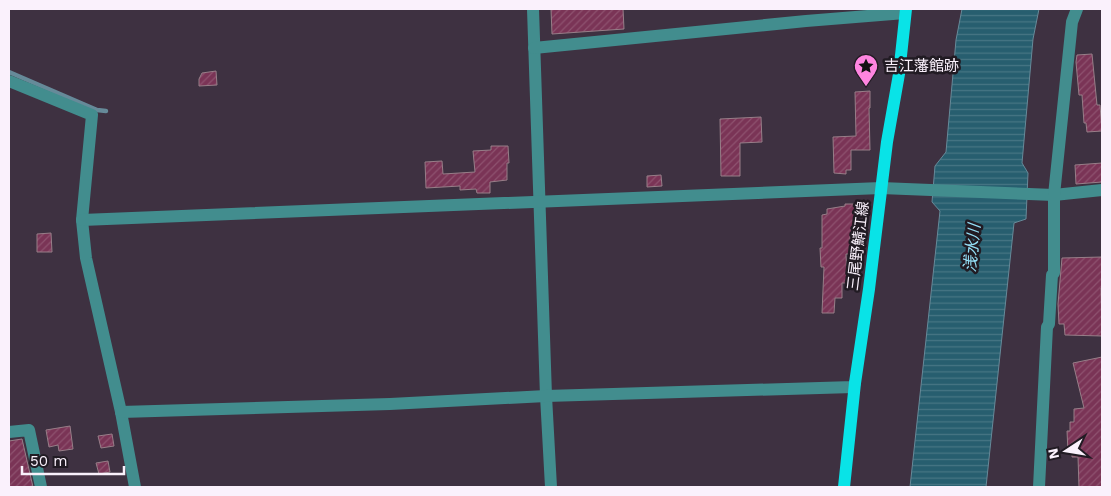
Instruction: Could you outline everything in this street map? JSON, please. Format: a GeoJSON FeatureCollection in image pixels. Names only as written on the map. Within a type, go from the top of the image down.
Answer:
{"type":"FeatureCollection","features":[{"type":"Feature","properties":{"kind":"main road","name":"三尾野鯖江線"},"geometry":{"type":"LineString","coordinates":[[844,487],[855,383],[881,188],[899,74],[905,11]]}},
{"type":"Feature","properties":{"kind":"street"},"geometry":{"type":"LineString","coordinates":[[533,9],[546,396],[551,487]]}},
{"type":"Feature","properties":{"kind":"street"},"geometry":{"type":"LineString","coordinates":[[1040,487],[1047,327],[1049,324],[1052,275],[1054,273],[1054,195],[1072,22],[1077,9]]}},
{"type":"Feature","properties":{"kind":"street"},"geometry":{"type":"LineString","coordinates":[[534,48],[905,11]]}},
{"type":"Feature","properties":{"kind":"street"},"geometry":{"type":"LineString","coordinates":[[9,81],[92,115],[82,220],[86,258],[121,412],[135,487]]}},
{"type":"Feature","properties":{"kind":"street"},"geometry":{"type":"LineString","coordinates":[[82,220],[881,188],[1054,195],[1102,190]]}},
{"type":"Feature","properties":{"kind":"street"},"geometry":{"type":"LineString","coordinates":[[121,412],[380,405],[546,396],[853,386],[855,383]]}},
{"type":"Feature","properties":{"kind":"street"},"geometry":{"type":"LineString","coordinates":[[9,432],[29,430],[41,487]]}},
{"type":"Feature","properties":{"kind":"water","name":"浅水川"},"geometry":{"type":"Polygon","coordinates":[[[962,9],[1039,9],[1033,39],[1022,163],[1028,173],[1026,219],[1014,223],[986,487],[910,487],[940,211],[932,202],[935,166],[946,152],[956,40],[962,9]]]}},
{"type":"Feature","properties":{"kind":"building"},"geometry":{"type":"Polygon","coordinates":[[[551,9],[623,9],[624,29],[552,34],[551,9]]]}},
{"type":"Feature","properties":{"kind":"building"},"geometry":{"type":"Polygon","coordinates":[[[1092,54],[1097,105],[1100,105],[1102,131],[1087,132],[1086,123],[1084,123],[1082,95],[1079,95],[1076,62],[1077,55],[1092,54]]]}},
{"type":"Feature","properties":{"kind":"building"},"geometry":{"type":"Polygon","coordinates":[[[216,71],[217,85],[199,86],[199,79],[202,73],[216,71]]]}},
{"type":"Feature","properties":{"kind":"building"},"geometry":{"type":"Polygon","coordinates":[[[870,91],[870,150],[851,150],[851,170],[846,170],[846,174],[834,173],[833,137],[856,136],[855,92],[870,91]]]}},
{"type":"Feature","properties":{"kind":"building"},"geometry":{"type":"Polygon","coordinates":[[[761,117],[762,142],[740,143],[740,176],[721,176],[720,119],[761,117]]]}},
{"type":"Feature","properties":{"kind":"building"},"geometry":{"type":"Polygon","coordinates":[[[491,146],[508,146],[509,163],[507,163],[507,180],[490,182],[490,193],[477,193],[476,189],[460,190],[460,186],[426,188],[425,162],[442,161],[443,174],[475,172],[473,151],[491,150],[491,146]]]}},
{"type":"Feature","properties":{"kind":"building"},"geometry":{"type":"Polygon","coordinates":[[[1102,163],[1102,182],[1076,184],[1075,165],[1102,163]]]}},
{"type":"Feature","properties":{"kind":"building"},"geometry":{"type":"Polygon","coordinates":[[[661,175],[662,186],[647,187],[647,176],[661,175]]]}},
{"type":"Feature","properties":{"kind":"building"},"geometry":{"type":"Polygon","coordinates":[[[845,204],[857,204],[858,236],[850,236],[851,254],[846,254],[847,283],[842,283],[842,298],[835,298],[834,313],[822,313],[824,267],[821,267],[820,248],[822,248],[822,215],[827,214],[827,209],[845,206],[845,204]]]}},
{"type":"Feature","properties":{"kind":"building"},"geometry":{"type":"Polygon","coordinates":[[[51,233],[52,252],[37,252],[37,234],[51,233]]]}},
{"type":"Feature","properties":{"kind":"building"},"geometry":{"type":"Polygon","coordinates":[[[1102,257],[1102,336],[1065,335],[1064,324],[1059,324],[1058,304],[1062,258],[1102,257]]]}},
{"type":"Feature","properties":{"kind":"building"},"geometry":{"type":"Polygon","coordinates":[[[1102,357],[1102,487],[1079,487],[1078,457],[1072,457],[1072,451],[1068,452],[1067,431],[1070,431],[1070,422],[1074,422],[1074,409],[1084,408],[1073,363],[1102,357]]]}},
{"type":"Feature","properties":{"kind":"building"},"geometry":{"type":"Polygon","coordinates":[[[70,426],[73,449],[59,451],[58,445],[49,447],[46,430],[70,426]]]}},
{"type":"Feature","properties":{"kind":"building"},"geometry":{"type":"Polygon","coordinates":[[[112,434],[114,446],[101,448],[98,436],[112,434]]]}},
{"type":"Feature","properties":{"kind":"building"},"geometry":{"type":"Polygon","coordinates":[[[22,439],[33,487],[9,487],[9,441],[22,439]]]}},
{"type":"Feature","properties":{"kind":"building"},"geometry":{"type":"Polygon","coordinates":[[[108,461],[110,472],[99,474],[96,463],[108,461]]]}},
{"type":"Feature","properties":{"kind":"waterway"},"geometry":{"type":"LineString","coordinates":[[9,72],[97,110],[106,111]]}},
{"type":"Feature","properties":{"kind":"place","name":"吉江藩館跡"},"geometry":{"type":"Point","coordinates":[866,87]}}]}
